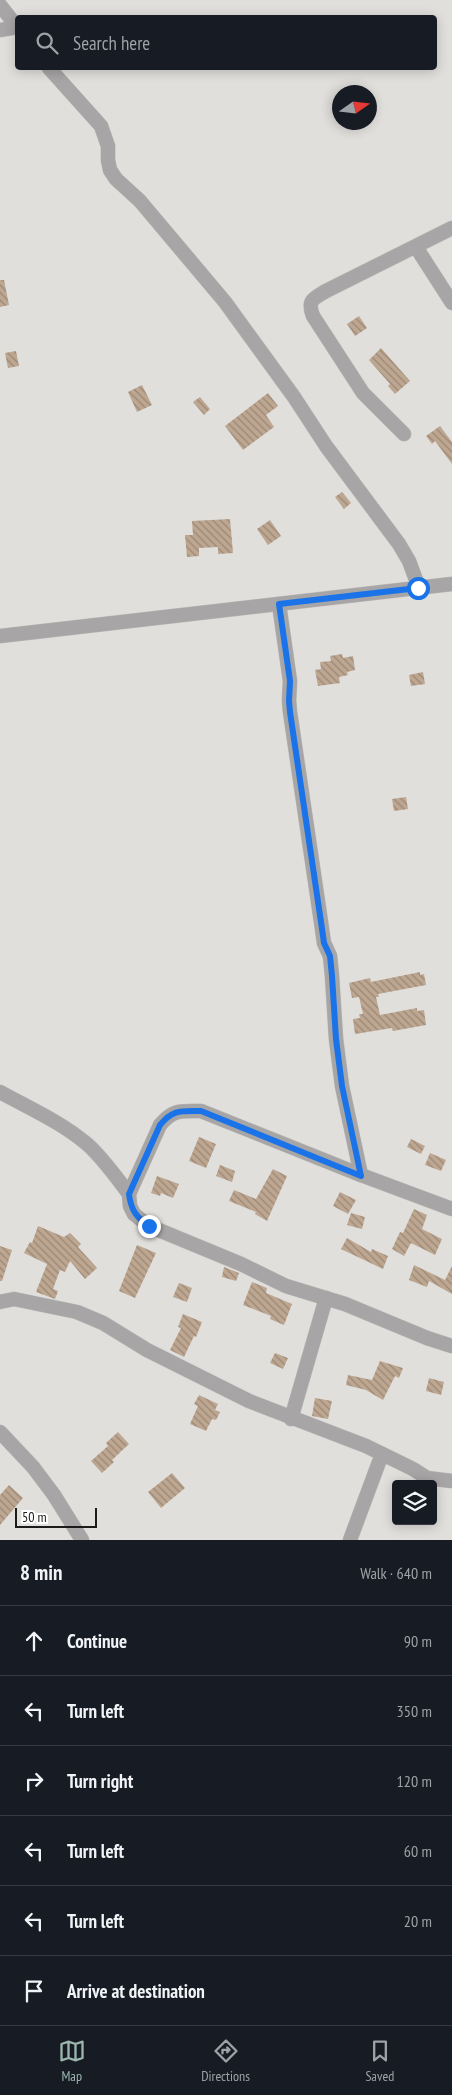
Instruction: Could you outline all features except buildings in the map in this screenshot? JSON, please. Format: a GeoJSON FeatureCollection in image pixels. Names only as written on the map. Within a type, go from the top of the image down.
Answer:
{"type":"FeatureCollection","features":[{"type":"Feature","properties":{"kind":"street"},"geometry":{"type":"LineString","coordinates":[[0,5],[15,24]]}},
{"type":"Feature","properties":{"kind":"street"},"geometry":{"type":"LineString","coordinates":[[0,30],[15,27]]}},
{"type":"Feature","properties":{"kind":"street"},"geometry":{"type":"LineString","coordinates":[[51,70],[100,126],[108,146],[110,170],[116,179],[140,201],[225,302],[294,397],[326,446],[399,544],[409,561],[418,588]]}},
{"type":"Feature","properties":{"kind":"street"},"geometry":{"type":"LineString","coordinates":[[404,434],[363,393],[313,316],[310,306],[311,301],[326,291],[416,248],[452,228]]}},
{"type":"Feature","properties":{"kind":"street"},"geometry":{"type":"LineString","coordinates":[[416,248],[452,304]]}},
{"type":"Feature","properties":{"kind":"street"},"geometry":{"type":"LineString","coordinates":[[0,636],[452,584]]}},
{"type":"Feature","properties":{"kind":"street"},"geometry":{"type":"LineString","coordinates":[[279,604],[290,681],[290,712],[324,943],[330,956],[336,1039],[342,1086],[361,1176]]}},
{"type":"Feature","properties":{"kind":"street"},"geometry":{"type":"LineString","coordinates":[[0,1092],[66,1128],[87,1144],[105,1162],[129,1194]]}},
{"type":"Feature","properties":{"kind":"street"},"geometry":{"type":"LineString","coordinates":[[452,1209],[361,1176],[201,1111],[176,1111],[168,1115],[160,1125],[129,1194],[130,1206],[134,1214],[149,1226],[241,1264],[286,1286],[369,1313],[427,1338],[452,1346]]}},
{"type":"Feature","properties":{"kind":"street"},"geometry":{"type":"LineString","coordinates":[[291,1419],[326,1298]]}},
{"type":"Feature","properties":{"kind":"street"},"geometry":{"type":"LineString","coordinates":[[0,1302],[14,1299],[77,1312],[103,1323],[147,1350],[212,1384],[291,1419],[382,1454],[413,1468],[427,1478],[452,1481]]}},
{"type":"Feature","properties":{"kind":"street"},"geometry":{"type":"LineString","coordinates":[[0,1432],[33,1467],[54,1495],[82,1540]]}},
{"type":"Feature","properties":{"kind":"street"},"geometry":{"type":"LineString","coordinates":[[350,1540],[382,1454]]}},
{"type":"Feature","properties":{"kind":"route"},"geometry":{"type":"LineString","coordinates":[[149,1226],[134,1214],[130,1206],[129,1194],[160,1125],[168,1115],[176,1111],[201,1111],[361,1176],[342,1086],[336,1039],[330,956],[324,943],[290,712],[290,681],[279,604],[418,588]]}}]}
